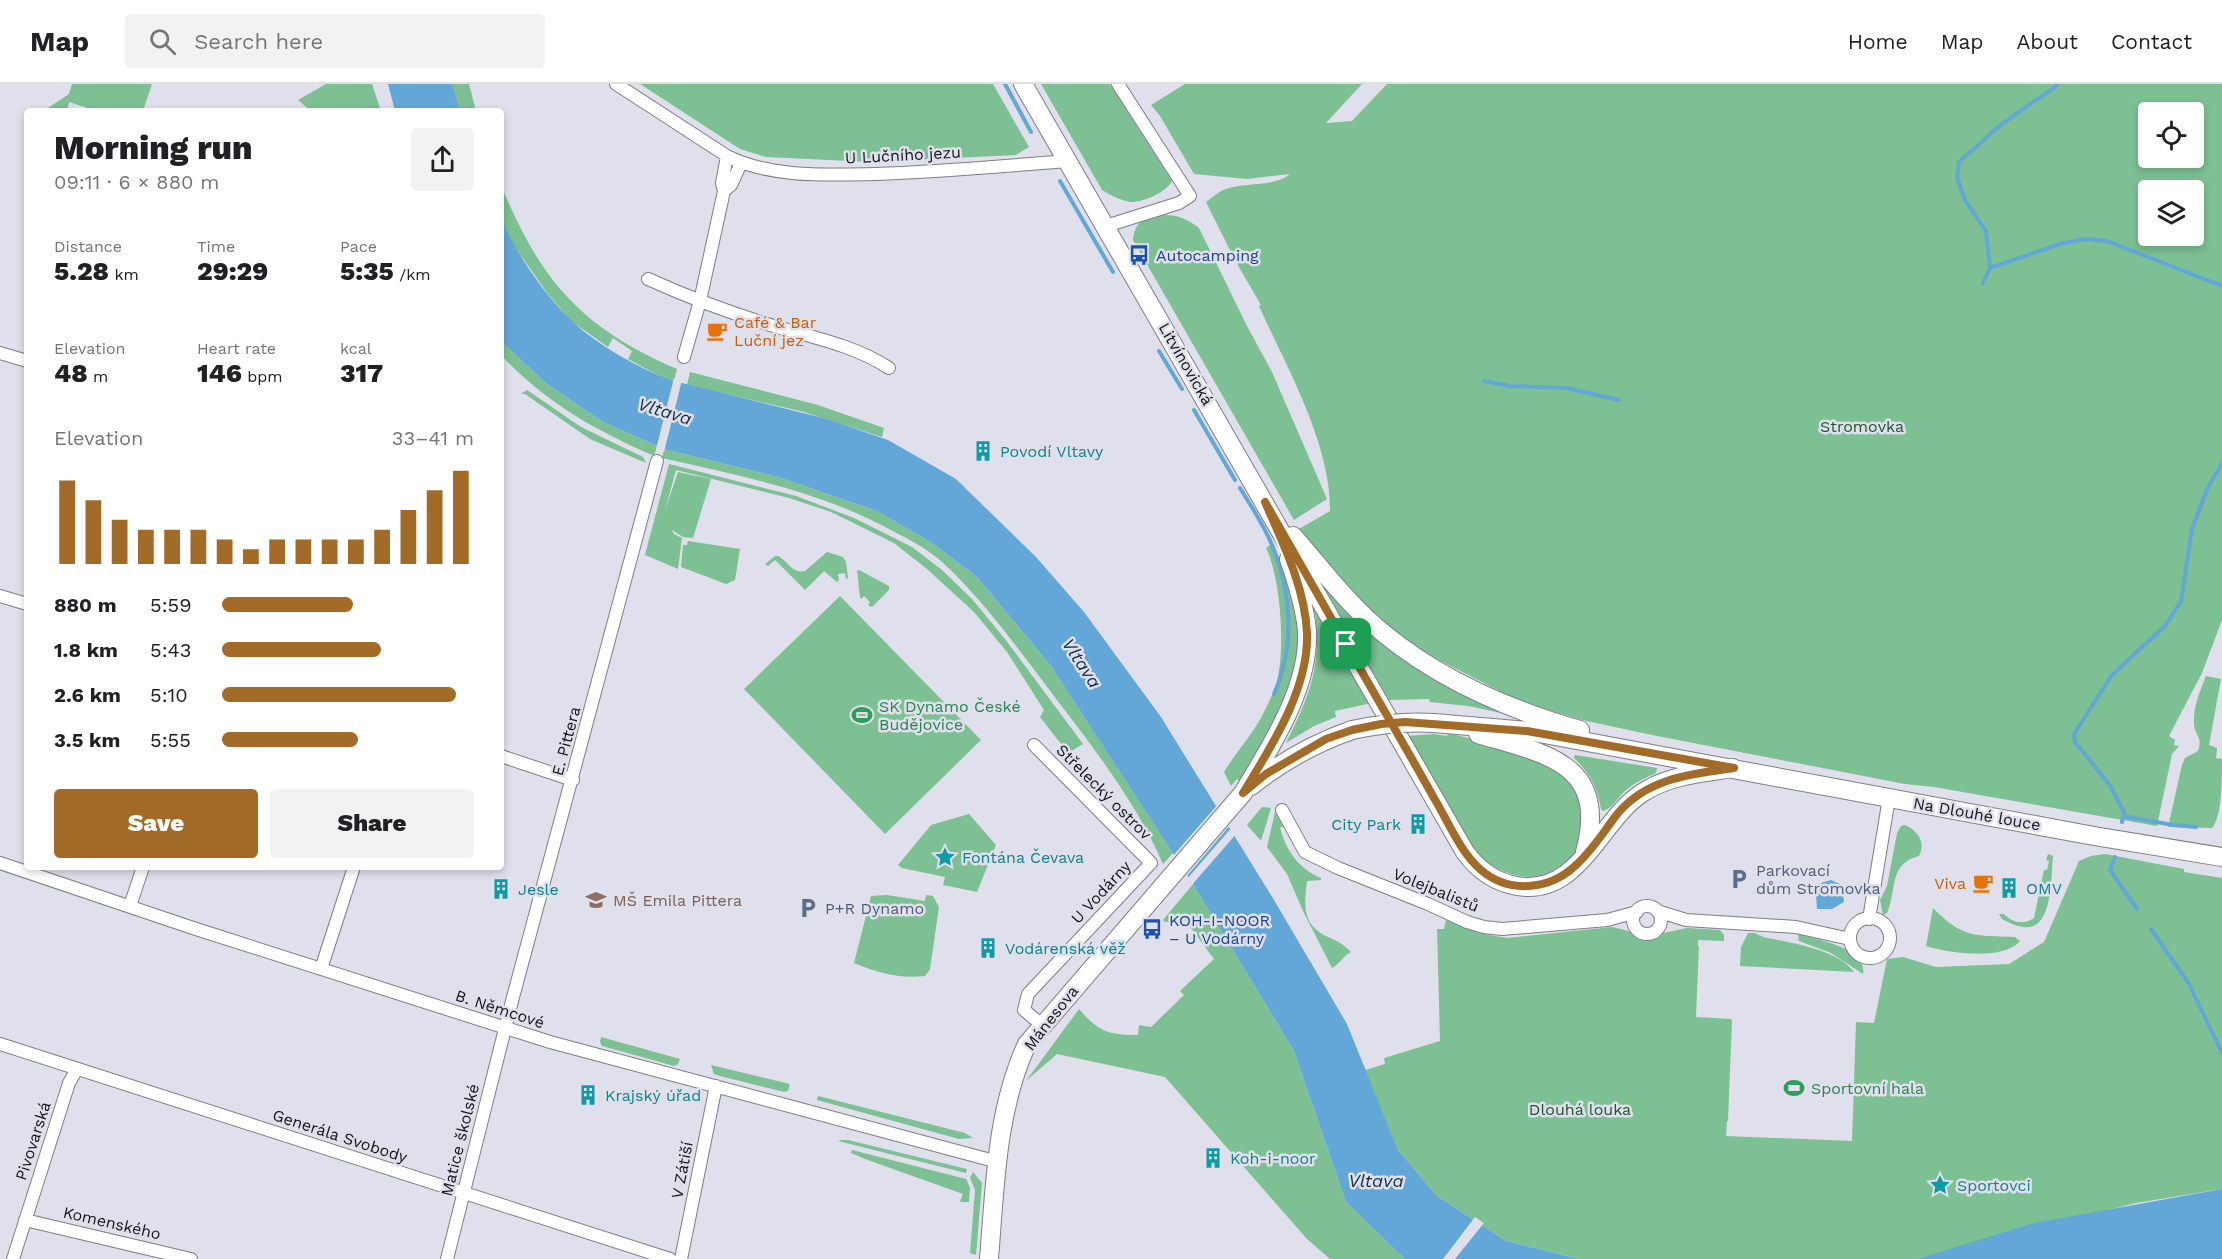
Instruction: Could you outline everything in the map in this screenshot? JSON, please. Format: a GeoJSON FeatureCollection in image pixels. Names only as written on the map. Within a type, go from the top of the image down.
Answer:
{"type":"FeatureCollection","features":[{"type":"Feature","properties":{"kind":"main road","name":"Litvínovická"},"geometry":{"type":"LineString","coordinates":[[1023,84],[1265,502]]}},
{"type":"Feature","properties":{"kind":"main road"},"geometry":{"type":"LineString","coordinates":[[1265,502],[1367,620],[1432,666],[1474,691],[1522,712],[1665,755]]}},
{"type":"Feature","properties":{"kind":"main road"},"geometry":{"type":"LineString","coordinates":[[1240,797],[1265,756],[1295,694],[1306,649],[1304,615],[1296,582],[1284,546],[1265,502]]}},
{"type":"Feature","properties":{"kind":"main road"},"geometry":{"type":"LineString","coordinates":[[1265,502],[1472,861],[1494,879],[1513,885],[1532,887],[1561,878],[1595,846],[1627,804],[1655,784],[1675,778],[1734,768]]}},
{"type":"Feature","properties":{"kind":"main road"},"geometry":{"type":"LineString","coordinates":[[1240,797],[1266,774],[1326,739],[1352,730],[1381,724],[1405,722],[1527,731],[1665,755]]}},
{"type":"Feature","properties":{"kind":"main road"},"geometry":{"type":"LineString","coordinates":[[1442,724],[1541,753],[1571,770],[1582,783],[1591,810],[1591,830],[1583,858]]}},
{"type":"Feature","properties":{"kind":"main road","name":"Na Dlouhé louce"},"geometry":{"type":"LineString","coordinates":[[1665,755],[1889,798],[2222,857]]}},
{"type":"Feature","properties":{"kind":"main road","name":"Mánesova"},"geometry":{"type":"LineString","coordinates":[[990,1259],[1005,1108],[1010,1086],[1027,1044],[1240,797]]}},
{"type":"Feature","properties":{"kind":"street","name":"U Lučního jezu"},"geometry":{"type":"LineString","coordinates":[[616,84],[727,156],[741,163],[769,170],[826,175],[918,172],[1068,161]]}},
{"type":"Feature","properties":{"kind":"street"},"geometry":{"type":"LineString","coordinates":[[1106,226],[1179,203],[1190,196],[1118,84]]}},
{"type":"Feature","properties":{"kind":"street"},"geometry":{"type":"LineString","coordinates":[[684,357],[700,301],[724,191],[722,183],[727,156]]}},
{"type":"Feature","properties":{"kind":"street"},"geometry":{"type":"LineString","coordinates":[[724,191],[731,185],[741,163]]}},
{"type":"Feature","properties":{"kind":"street"},"geometry":{"type":"LineString","coordinates":[[648,279],[700,301],[852,348],[873,357],[889,368]]}},
{"type":"Feature","properties":{"kind":"street"},"geometry":{"type":"LineString","coordinates":[[0,353],[24,360]]}},
{"type":"Feature","properties":{"kind":"street","name":"E. Pittera"},"geometry":{"type":"LineString","coordinates":[[505,1029],[657,461]]}},
{"type":"Feature","properties":{"kind":"street"},"geometry":{"type":"LineString","coordinates":[[0,596],[24,603]]}},
{"type":"Feature","properties":{"kind":"street","name":"Střelecký ostrov"},"geometry":{"type":"LineString","coordinates":[[1034,745],[1151,863]]}},
{"type":"Feature","properties":{"kind":"street"},"geometry":{"type":"LineString","coordinates":[[504,757],[573,780]]}},
{"type":"Feature","properties":{"kind":"street"},"geometry":{"type":"LineString","coordinates":[[1869,919],[1889,798]]}},
{"type":"Feature","properties":{"kind":"street","name":"Volejbalistů"},"geometry":{"type":"LineString","coordinates":[[1282,810],[1305,852],[1338,868],[1484,927],[1502,929],[1607,920],[1636,912],[1645,907],[1686,920],[1796,927],[1850,939]]}},
{"type":"Feature","properties":{"kind":"street","name":"B. Němcové"},"geometry":{"type":"LineString","coordinates":[[0,863],[505,1029],[998,1162]]}},
{"type":"Feature","properties":{"kind":"street","name":"U Vodárny"},"geometry":{"type":"LineString","coordinates":[[1042,1025],[1024,1010],[1028,994],[1151,863]]}},
{"type":"Feature","properties":{"kind":"street"},"geometry":{"type":"LineString","coordinates":[[130,906],[142,870]]}},
{"type":"Feature","properties":{"kind":"street"},"geometry":{"type":"LineString","coordinates":[[321,969],[353,870]]}},
{"type":"Feature","properties":{"kind":"street"},"geometry":{"type":"LineString","coordinates":[[1657,911],[1661,919],[1659,927]]}},
{"type":"Feature","properties":{"kind":"street"},"geometry":{"type":"LineString","coordinates":[[1636,912],[1634,920],[1636,929]]}},
{"type":"Feature","properties":{"kind":"street"},"geometry":{"type":"LineString","coordinates":[[1869,919],[1879,921],[1887,928],[1889,939],[1886,950],[1876,957],[1864,957],[1854,950],[1850,939],[1854,927],[1869,919]]}},
{"type":"Feature","properties":{"kind":"street","name":"Volejbalistů"},"geometry":{"type":"LineString","coordinates":[[1607,920],[1648,934],[1659,927],[1686,920]]}},
{"type":"Feature","properties":{"kind":"street","name":"Matice školské"},"geometry":{"type":"LineString","coordinates":[[447,1259],[505,1029]]}},
{"type":"Feature","properties":{"kind":"street","name":"Generála Svobody"},"geometry":{"type":"LineString","coordinates":[[0,1044],[670,1259]]}},
{"type":"Feature","properties":{"kind":"street","name":"Pivovarská"},"geometry":{"type":"LineString","coordinates":[[13,1259],[69,1083],[77,1069]]}},
{"type":"Feature","properties":{"kind":"street","name":"V Zátiší"},"geometry":{"type":"LineString","coordinates":[[681,1259],[716,1086]]}},
{"type":"Feature","properties":{"kind":"street","name":"Komenského"},"geometry":{"type":"LineString","coordinates":[[25,1220],[191,1259]]}},
{"type":"Feature","properties":{"kind":"green space"},"geometry":{"type":"Polygon","coordinates":[[[72,84],[152,84],[144,108],[88,108],[69,102],[68,108],[48,108],[69,94],[72,84]]]}},
{"type":"Feature","properties":{"kind":"green space"},"geometry":{"type":"Polygon","coordinates":[[[326,84],[372,84],[380,108],[307,108],[298,100],[326,84]]]}},
{"type":"Feature","properties":{"kind":"green space"},"geometry":{"type":"Polygon","coordinates":[[[451,84],[469,84],[475,108],[459,108],[451,84]]]}},
{"type":"Feature","properties":{"kind":"green space"},"geometry":{"type":"Polygon","coordinates":[[[640,84],[993,84],[1029,147],[1016,155],[870,162],[766,157],[740,149],[640,84]]]}},
{"type":"Feature","properties":{"kind":"green space"},"geometry":{"type":"Polygon","coordinates":[[[1041,84],[1110,84],[1172,181],[1169,185],[1154,196],[1135,202],[1123,200],[1102,190],[1041,84]]]}},
{"type":"Feature","properties":{"kind":"green space","name":"Stromovka"},"geometry":{"type":"Polygon","coordinates":[[[1185,84],[1362,84],[1326,123],[1352,121],[1387,84],[2222,84],[2222,620],[2202,673],[2169,736],[2175,740],[2174,745],[2179,746],[2172,754],[2157,826],[1934,787],[1905,784],[1582,720],[1519,701],[1435,658],[1396,633],[1365,609],[1317,554],[1299,529],[1330,511],[1323,459],[1305,406],[1259,306],[1261,305],[1206,202],[1226,189],[1277,181],[1290,174],[1247,179],[1194,174],[1160,116],[1151,105],[1185,84]]]}},
{"type":"Feature","properties":{"kind":"green space"},"geometry":{"type":"Polygon","coordinates":[[[504,192],[531,248],[568,297],[589,318],[614,336],[677,369],[674,381],[661,377],[628,359],[632,351],[613,338],[608,347],[571,321],[547,293],[511,241],[504,225],[504,192]]]}},
{"type":"Feature","properties":{"kind":"green space"},"geometry":{"type":"Polygon","coordinates":[[[1164,215],[1183,218],[1199,228],[1272,372],[1327,499],[1294,520],[1133,240],[1136,228],[1142,221],[1164,215]]]}},
{"type":"Feature","properties":{"kind":"green space"},"geometry":{"type":"Polygon","coordinates":[[[504,344],[547,384],[603,422],[657,446],[654,456],[572,414],[518,372],[504,358],[504,344]]]}},
{"type":"Feature","properties":{"kind":"green space"},"geometry":{"type":"Polygon","coordinates":[[[690,372],[818,405],[884,428],[882,437],[804,412],[687,385],[690,372]]]}},
{"type":"Feature","properties":{"kind":"green space"},"geometry":{"type":"Polygon","coordinates":[[[527,390],[581,427],[643,457],[646,463],[590,439],[525,394],[521,394],[527,390]]]}},
{"type":"Feature","properties":{"kind":"green space"},"geometry":{"type":"Polygon","coordinates":[[[664,449],[778,477],[877,511],[932,543],[977,577],[1051,666],[1173,853],[1163,864],[1141,820],[1086,739],[988,610],[935,556],[864,516],[779,486],[662,458],[664,449]]]}},
{"type":"Feature","properties":{"kind":"green space"},"geometry":{"type":"Polygon","coordinates":[[[669,464],[796,496],[854,518],[912,547],[942,570],[972,599],[1005,639],[1083,744],[1068,753],[1040,717],[1044,710],[1007,652],[974,612],[927,569],[894,543],[831,512],[789,498],[676,470],[665,510],[678,472],[711,479],[693,538],[683,537],[672,530],[674,534],[682,538],[678,569],[645,555],[669,464]]]}},
{"type":"Feature","properties":{"kind":"green space"},"geometry":{"type":"Polygon","coordinates":[[[688,541],[740,549],[735,580],[726,584],[681,567],[683,545],[687,545],[688,541]]]}},
{"type":"Feature","properties":{"kind":"green space"},"geometry":{"type":"Polygon","coordinates":[[[1273,543],[1295,596],[1301,652],[1277,725],[1239,781],[1237,779],[1231,786],[1224,772],[1261,718],[1276,685],[1279,671],[1281,635],[1278,596],[1266,548],[1273,543]]]}},
{"type":"Feature","properties":{"kind":"green space"},"geometry":{"type":"Polygon","coordinates":[[[827,552],[843,557],[848,578],[846,579],[845,573],[838,574],[837,582],[824,571],[805,590],[775,560],[768,566],[765,564],[778,556],[793,569],[805,571],[827,552]]]}},
{"type":"Feature","properties":{"kind":"green space"},"geometry":{"type":"Polygon","coordinates":[[[857,571],[889,586],[889,590],[872,607],[868,605],[870,602],[864,596],[861,599],[860,597],[857,571]]]}},
{"type":"Feature","properties":{"kind":"green space"},"geometry":{"type":"Polygon","coordinates":[[[1315,572],[1346,608],[1525,718],[1468,706],[1430,702],[1429,699],[1389,700],[1315,572]]]}},
{"type":"Feature","properties":{"kind":"green space","name":"SK Dynamo České Budějovice"},"geometry":{"type":"Polygon","coordinates":[[[840,596],[981,740],[885,834],[744,689],[840,596]]]}},
{"type":"Feature","properties":{"kind":"green space"},"geometry":{"type":"Polygon","coordinates":[[[1313,602],[1372,703],[1335,711],[1336,717],[1314,726],[1286,743],[1313,676],[1317,641],[1313,602]]]}},
{"type":"Feature","properties":{"kind":"green space"},"geometry":{"type":"Polygon","coordinates":[[[2206,676],[2221,679],[2209,745],[2217,748],[2216,758],[2222,759],[2218,816],[2212,828],[2168,827],[2182,765],[2185,758],[2198,751],[2199,739],[2194,718],[2197,699],[2206,676]]]}},
{"type":"Feature","properties":{"kind":"green space"},"geometry":{"type":"Polygon","coordinates":[[[1448,733],[1496,745],[1568,773],[1585,807],[1586,818],[1577,849],[1566,863],[1553,872],[1537,876],[1520,876],[1503,871],[1487,862],[1473,849],[1408,736],[1434,734],[1447,736],[1448,733]]]}},
{"type":"Feature","properties":{"kind":"green space"},"geometry":{"type":"Polygon","coordinates":[[[1575,755],[1657,768],[1656,773],[1622,793],[1609,808],[1603,811],[1592,781],[1574,758],[1575,755]]]}},
{"type":"Feature","properties":{"kind":"green space"},"geometry":{"type":"Polygon","coordinates":[[[1262,807],[1271,808],[1261,841],[1247,825],[1262,807]]]}},
{"type":"Feature","properties":{"kind":"green space"},"geometry":{"type":"Polygon","coordinates":[[[1275,812],[1283,826],[1280,828],[1290,852],[1300,864],[1321,878],[1321,880],[1307,881],[1305,906],[1312,926],[1351,952],[1332,968],[1303,911],[1287,874],[1267,847],[1275,812]]]}},
{"type":"Feature","properties":{"kind":"green space"},"geometry":{"type":"Polygon","coordinates":[[[969,814],[996,845],[977,892],[943,885],[945,877],[902,868],[898,865],[931,825],[969,814]]]}},
{"type":"Feature","properties":{"kind":"green space"},"geometry":{"type":"Polygon","coordinates":[[[1905,825],[1914,830],[1920,838],[1921,851],[1919,856],[1910,859],[1899,869],[1889,908],[1883,915],[1880,900],[1887,886],[1897,833],[1901,826],[1905,825]]]}},
{"type":"Feature","properties":{"kind":"green space"},"geometry":{"type":"Polygon","coordinates":[[[2048,854],[2053,856],[2051,886],[2043,918],[2037,924],[2029,927],[2011,924],[2002,919],[1999,914],[2004,914],[2018,922],[2026,922],[2034,918],[2044,870],[2047,870],[2049,861],[2046,860],[2048,854]]]}},
{"type":"Feature","properties":{"kind":"green space","name":"Dlouhá louka"},"geometry":{"type":"Polygon","coordinates":[[[2105,854],[2222,878],[2222,1189],[2136,1203],[1917,1259],[1579,1259],[1506,1241],[1437,1196],[1398,1150],[1365,1070],[1385,1064],[1384,1058],[1440,1041],[1437,929],[1444,929],[1446,920],[1479,933],[1507,938],[1612,927],[1649,936],[1687,928],[1720,930],[1724,935],[1724,941],[1698,940],[1696,1017],[1731,1019],[1732,1021],[1726,1136],[1852,1141],[1856,1022],[1874,1023],[1887,959],[1903,957],[1936,967],[2009,964],[2044,942],[2079,861],[2105,854]]]}},
{"type":"Feature","properties":{"kind":"green space"},"geometry":{"type":"Polygon","coordinates":[[[1193,884],[1294,1051],[1346,1202],[1405,1259],[1330,1259],[1307,1239],[1165,1077],[1057,1054],[1026,1081],[1079,1009],[1092,1023],[1105,1031],[1138,1035],[1139,1025],[1151,1027],[1184,995],[1180,991],[1214,959],[1185,920],[1165,922],[1163,920],[1193,884]]]}},
{"type":"Feature","properties":{"kind":"green space"},"geometry":{"type":"Polygon","coordinates":[[[887,895],[925,901],[926,895],[933,896],[939,907],[930,969],[925,976],[906,977],[889,974],[854,963],[871,896],[887,895]]]}},
{"type":"Feature","properties":{"kind":"green space"},"geometry":{"type":"Polygon","coordinates":[[[1933,908],[1943,918],[1962,930],[1979,935],[2015,937],[2020,941],[2002,951],[1975,954],[1926,946],[1933,908]]]}},
{"type":"Feature","properties":{"kind":"green space"},"geometry":{"type":"Polygon","coordinates":[[[1748,933],[1825,952],[1846,964],[1854,972],[1740,966],[1741,947],[1748,933]]]}},
{"type":"Feature","properties":{"kind":"green space"},"geometry":{"type":"Polygon","coordinates":[[[1798,934],[1829,942],[1850,952],[1858,958],[1863,974],[1831,953],[1799,941],[1798,934]]]}},
{"type":"Feature","properties":{"kind":"green space"},"geometry":{"type":"Polygon","coordinates":[[[601,1037],[680,1059],[674,1066],[602,1046],[601,1037]]]}},
{"type":"Feature","properties":{"kind":"green space"},"geometry":{"type":"Polygon","coordinates":[[[711,1065],[790,1084],[788,1091],[784,1092],[714,1074],[711,1065]]]}},
{"type":"Feature","properties":{"kind":"green space"},"geometry":{"type":"Polygon","coordinates":[[[818,1096],[965,1133],[973,1138],[959,1139],[817,1100],[818,1096]]]}},
{"type":"Feature","properties":{"kind":"green space"},"geometry":{"type":"Polygon","coordinates":[[[842,1140],[967,1169],[966,1173],[838,1141],[842,1140]]]}},
{"type":"Feature","properties":{"kind":"green space"},"geometry":{"type":"Polygon","coordinates":[[[852,1150],[966,1179],[970,1188],[969,1202],[960,1202],[963,1194],[865,1159],[851,1153],[852,1150]]]}},
{"type":"Feature","properties":{"kind":"green space"},"geometry":{"type":"Polygon","coordinates":[[[973,1172],[982,1183],[976,1255],[970,1253],[975,1190],[970,1178],[973,1172]]]}},
{"type":"Feature","properties":{"kind":"water"},"geometry":{"type":"Polygon","coordinates":[[[388,84],[452,84],[459,108],[394,108],[388,84]]]}},
{"type":"Feature","properties":{"kind":"water","name":"Vltava"},"geometry":{"type":"Polygon","coordinates":[[[504,224],[540,285],[560,309],[592,338],[620,355],[674,381],[827,419],[888,440],[956,479],[1036,557],[1084,612],[1161,717],[1274,900],[1347,1024],[1398,1150],[1437,1196],[1506,1241],[1579,1259],[1405,1259],[1346,1202],[1294,1051],[1193,884],[1051,666],[977,577],[932,543],[877,511],[778,477],[664,449],[603,422],[547,384],[504,344],[504,224]]]}},
{"type":"Feature","properties":{"kind":"water"},"geometry":{"type":"Polygon","coordinates":[[[1831,880],[1842,885],[1844,902],[1832,909],[1817,909],[1816,895],[1821,883],[1831,880]]]}},
{"type":"Feature","properties":{"kind":"water"},"geometry":{"type":"Polygon","coordinates":[[[2222,1189],[2222,1259],[1917,1259],[2034,1223],[2222,1189]]]}},
{"type":"Feature","properties":{"kind":"pier"},"geometry":{"type":"Polygon","coordinates":[[[674,378],[682,380],[664,452],[656,449],[674,378]]]}},
{"type":"Feature","properties":{"kind":"pier"},"geometry":{"type":"Polygon","coordinates":[[[1219,803],[1231,824],[1186,877],[1172,857],[1219,803]]]}},
{"type":"Feature","properties":{"kind":"pier"},"geometry":{"type":"Polygon","coordinates":[[[1233,826],[1237,833],[1191,886],[1187,879],[1233,826]]]}},
{"type":"Feature","properties":{"kind":"pier"},"geometry":{"type":"Polygon","coordinates":[[[1475,1217],[1484,1223],[1455,1259],[1443,1259],[1475,1217]]]}},
{"type":"Feature","properties":{"kind":"waterway"},"geometry":{"type":"LineString","coordinates":[[1005,84],[1031,132]]}},
{"type":"Feature","properties":{"kind":"waterway"},"geometry":{"type":"LineString","coordinates":[[2057,84],[2003,123],[1959,162],[1957,177],[1965,200],[1986,231],[1990,268],[2060,244],[2086,239],[2107,241],[2222,286]]}},
{"type":"Feature","properties":{"kind":"waterway"},"geometry":{"type":"LineString","coordinates":[[1060,181],[1113,272]]}},
{"type":"Feature","properties":{"kind":"waterway"},"geometry":{"type":"LineString","coordinates":[[1983,283],[1990,268]]}},
{"type":"Feature","properties":{"kind":"waterway"},"geometry":{"type":"LineString","coordinates":[[1159,351],[1182,389]]}},
{"type":"Feature","properties":{"kind":"waterway"},"geometry":{"type":"LineString","coordinates":[[1484,381],[1510,386],[1566,388],[1619,400]]}},
{"type":"Feature","properties":{"kind":"waterway"},"geometry":{"type":"LineString","coordinates":[[1194,410],[1235,480]]}},
{"type":"Feature","properties":{"kind":"waterway"},"geometry":{"type":"LineString","coordinates":[[2122,822],[2124,812],[2109,784],[2075,742],[2074,734],[2112,675],[2166,625],[2181,601],[2192,529],[2208,487],[2222,463]]}},
{"type":"Feature","properties":{"kind":"waterway"},"geometry":{"type":"LineString","coordinates":[[1240,488],[1272,545],[1284,582],[1288,638],[1281,676],[1274,694]]}},
{"type":"Feature","properties":{"kind":"waterway"},"geometry":{"type":"LineString","coordinates":[[2123,816],[2196,827]]}},
{"type":"Feature","properties":{"kind":"waterway"},"geometry":{"type":"LineString","coordinates":[[2115,857],[2110,870],[2137,909]]}},
{"type":"Feature","properties":{"kind":"waterway"},"geometry":{"type":"LineString","coordinates":[[2151,929],[2189,984],[2222,1053]]}},
{"type":"Feature","properties":{"kind":"place","name":"Autocamping"},"geometry":{"type":"Point","coordinates":[1139,255]}},
{"type":"Feature","properties":{"kind":"place","name":"Café & Bar Luční jez"},"geometry":{"type":"Point","coordinates":[717,331]}},
{"type":"Feature","properties":{"kind":"place","name":"Povodí Vltavy"},"geometry":{"type":"Point","coordinates":[983,451]}},
{"type":"Feature","properties":{"kind":"place","name":"SK Dynamo České Budějovice"},"geometry":{"type":"Point","coordinates":[862,715]}},
{"type":"Feature","properties":{"kind":"place","name":"City Park"},"geometry":{"type":"Point","coordinates":[1418,824]}},
{"type":"Feature","properties":{"kind":"place","name":"Fontána Čevava"},"geometry":{"type":"Point","coordinates":[945,857]}},
{"type":"Feature","properties":{"kind":"place","name":"Parkovací dům Stromovka"},"geometry":{"type":"Point","coordinates":[1739,879]}},
{"type":"Feature","properties":{"kind":"place","name":"Viva"},"geometry":{"type":"Point","coordinates":[1983,883]}},
{"type":"Feature","properties":{"kind":"place","name":"OMV"},"geometry":{"type":"Point","coordinates":[2009,888]}},
{"type":"Feature","properties":{"kind":"place","name":"Jesle"},"geometry":{"type":"Point","coordinates":[501,889]}},
{"type":"Feature","properties":{"kind":"place","name":"MŠ Emila Pittera"},"geometry":{"type":"Point","coordinates":[596,900]}},
{"type":"Feature","properties":{"kind":"place","name":"P+R Dynamo"},"geometry":{"type":"Point","coordinates":[808,908]}},
{"type":"Feature","properties":{"kind":"place","name":"KOH-I-NOOR – U Vodárny"},"geometry":{"type":"Point","coordinates":[1152,929]}},
{"type":"Feature","properties":{"kind":"place","name":"Vodárenská věž"},"geometry":{"type":"Point","coordinates":[988,948]}},
{"type":"Feature","properties":{"kind":"place","name":"Sportovní hala"},"geometry":{"type":"Point","coordinates":[1794,1088]}},
{"type":"Feature","properties":{"kind":"place","name":"Krajský úřad"},"geometry":{"type":"Point","coordinates":[588,1095]}},
{"type":"Feature","properties":{"kind":"place","name":"Koh-i-noor"},"geometry":{"type":"Point","coordinates":[1213,1158]}},
{"type":"Feature","properties":{"kind":"place","name":"Sportovci"},"geometry":{"type":"Point","coordinates":[1940,1185]}},
{"type":"Feature","properties":{"kind":"route"},"geometry":{"type":"LineString","coordinates":[[1346,644],[1265,502],[1284,546],[1302,603],[1307,632],[1306,649],[1295,694],[1279,730],[1243,793],[1266,774],[1326,739],[1352,730],[1381,724],[1405,722],[1527,731],[1734,768],[1693,774],[1655,784],[1627,804],[1595,846],[1561,878],[1532,887],[1507,884],[1482,871],[1465,852],[1425,782],[1386,713],[1346,644]]}}]}
